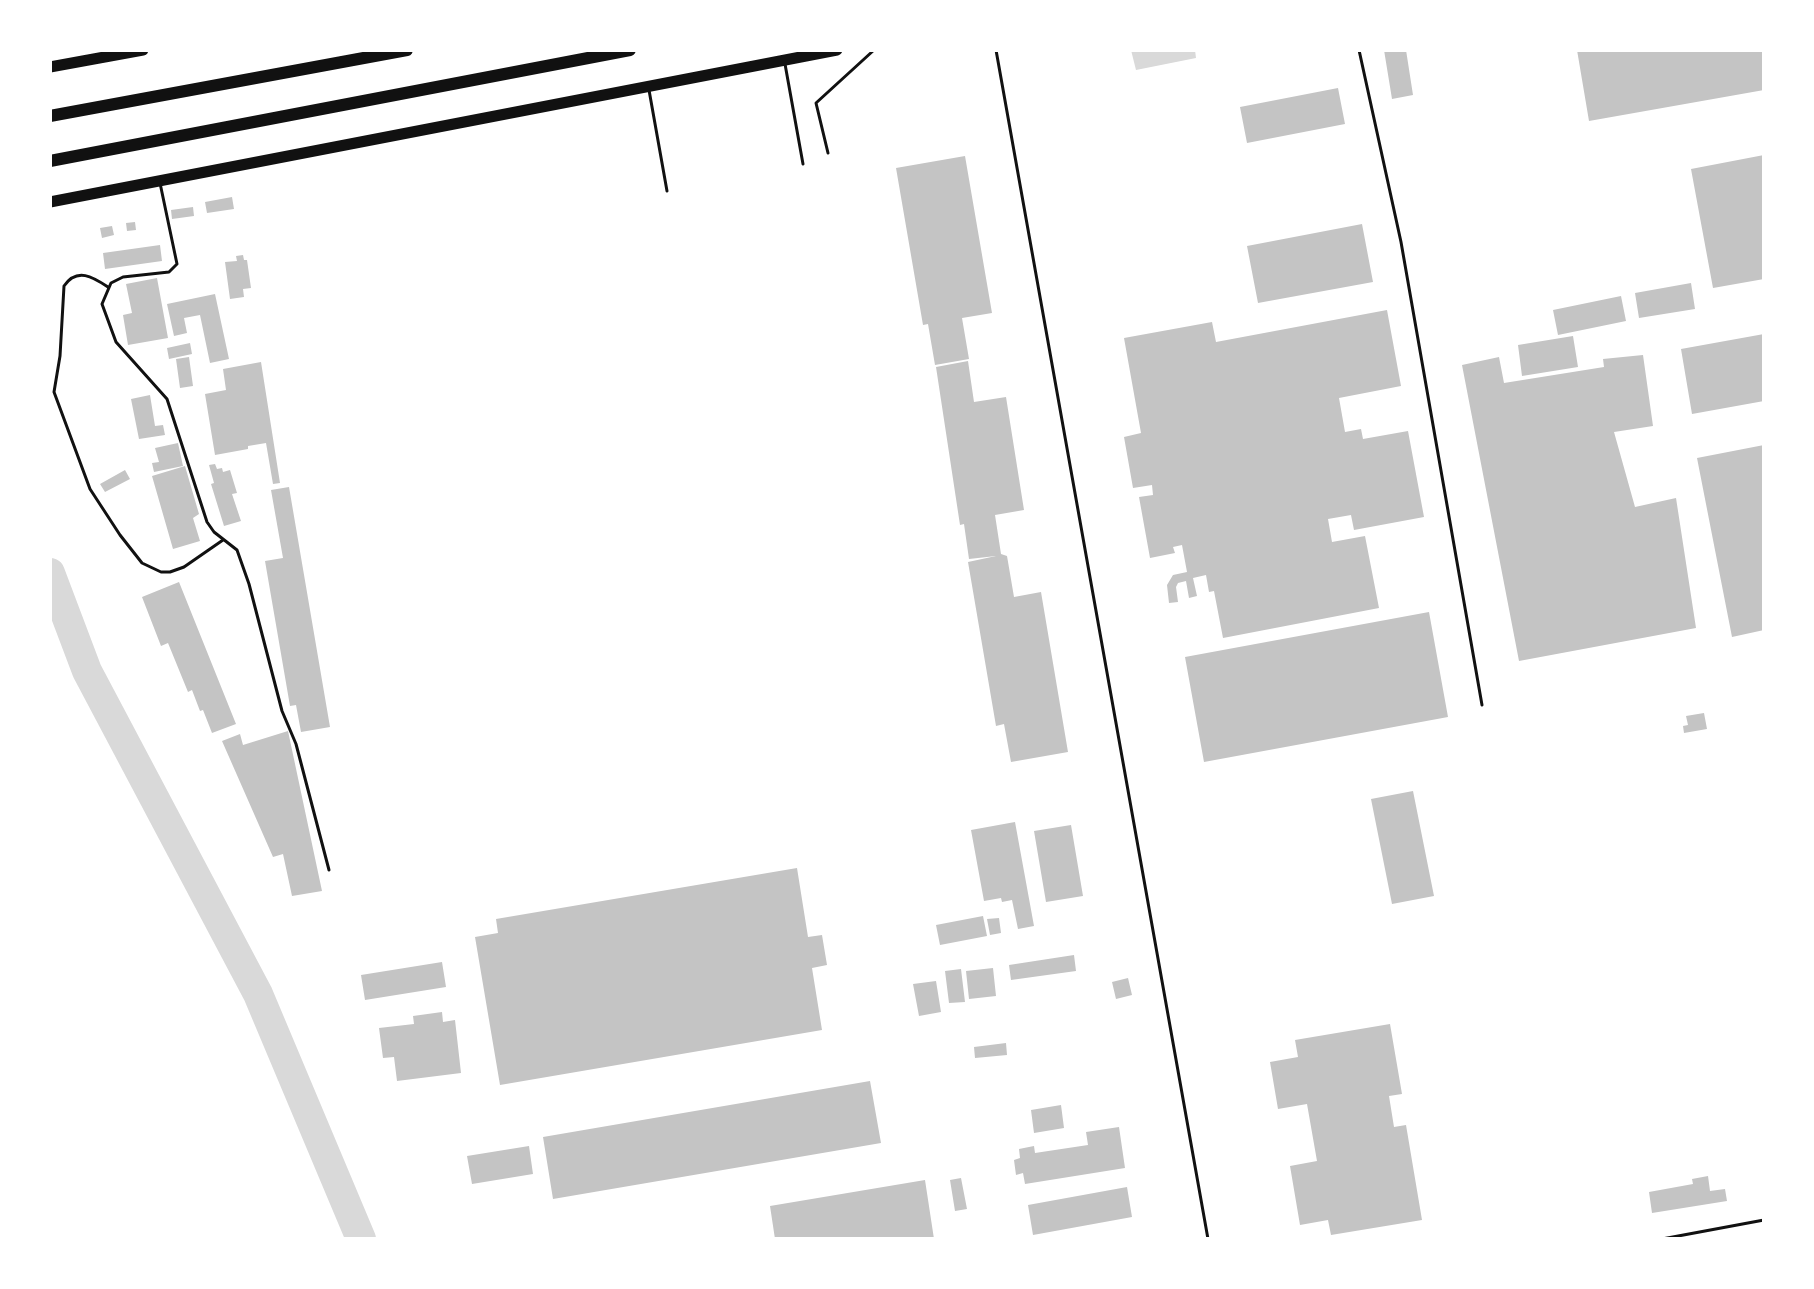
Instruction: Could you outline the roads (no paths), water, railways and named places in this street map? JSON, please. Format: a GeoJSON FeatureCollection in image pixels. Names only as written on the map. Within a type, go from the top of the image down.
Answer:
{"type":"FeatureCollection","features":[{"type":"Feature","properties":{"kind":"highway"},"geometry":{"type":"LineString","coordinates":[[50,116],[407,50]]}},
{"type":"Feature","properties":{"kind":"highway"},"geometry":{"type":"LineString","coordinates":[[50,161],[630,50]]}},
{"type":"Feature","properties":{"kind":"main road"},"geometry":{"type":"LineString","coordinates":[[50,67],[143,50]]}},
{"type":"Feature","properties":{"kind":"main road"},"geometry":{"type":"LineString","coordinates":[[50,202],[837,50]]}},
{"type":"Feature","properties":{"kind":"lane"},"geometry":{"type":"LineString","coordinates":[[996,50],[1208,1239]]}},
{"type":"Feature","properties":{"kind":"lane"},"geometry":{"type":"LineString","coordinates":[[1359,50],[1401,242],[1482,705]]}},
{"type":"Feature","properties":{"kind":"lane"},"geometry":{"type":"LineString","coordinates":[[784,60],[803,164]]}},
{"type":"Feature","properties":{"kind":"lane"},"geometry":{"type":"LineString","coordinates":[[649,86],[667,191]]}},
{"type":"Feature","properties":{"kind":"lane"},"geometry":{"type":"LineString","coordinates":[[160,181],[177,264],[169,272],[123,277],[111,283],[102,304],[116,342],[167,399],[207,522],[214,532],[237,550],[249,584],[282,711],[296,744],[329,870]]}},
{"type":"Feature","properties":{"kind":"lane"},"geometry":{"type":"LineString","coordinates":[[108,287],[90,275],[76,277],[64,286],[60,356],[54,392],[90,489],[142,563],[161,572],[184,567],[223,540]]}},
{"type":"Feature","properties":{"kind":"lane"},"geometry":{"type":"LineString","coordinates":[[1662,1239],[1764,1220]]}},
{"type":"Feature","properties":{"kind":"waterway"},"geometry":{"type":"LineString","coordinates":[[50,573],[87,671],[258,994],[361,1239]]}}]}
